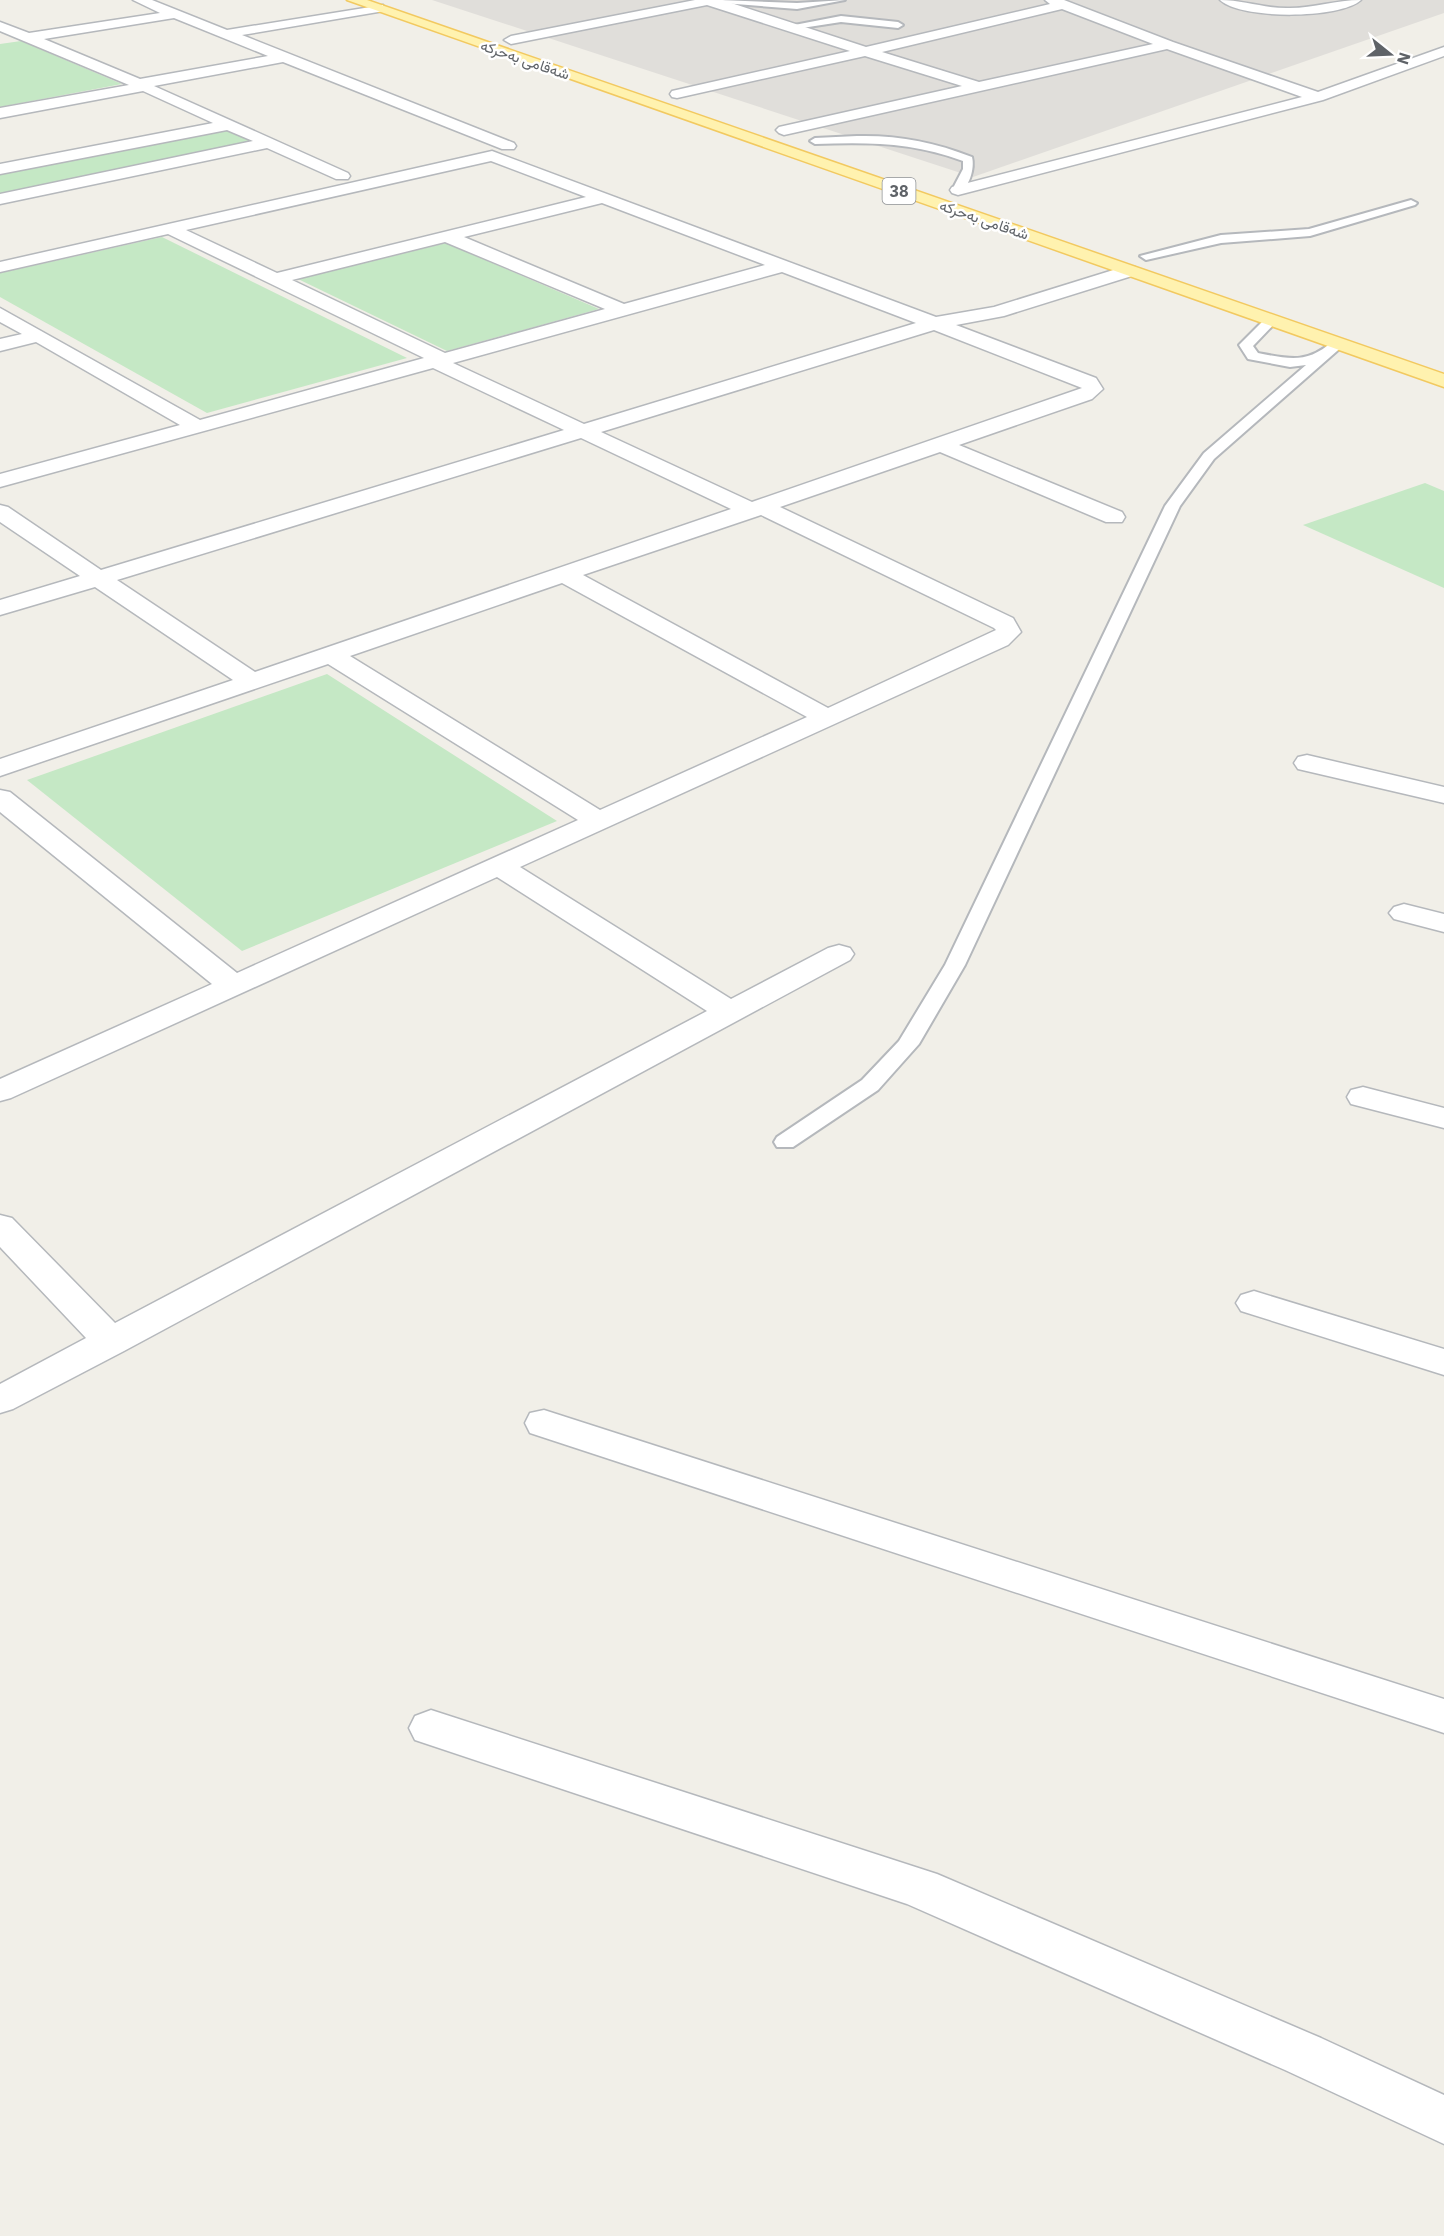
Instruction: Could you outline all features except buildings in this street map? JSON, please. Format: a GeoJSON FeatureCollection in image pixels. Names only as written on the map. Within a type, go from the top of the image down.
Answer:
{"type":"FeatureCollection","features":[{"type":"Feature","properties":{"kind":"main road","name":"شەقامی بەحرکە"},"geometry":{"type":"LineString","coordinates":[[354,0],[1444,381]]}},
{"type":"Feature","properties":{"kind":"main road","name":"شەقامی بەحرکە"},"geometry":{"type":"LineString","coordinates":[[398,0],[609,72],[582,80]]}},
{"type":"Feature","properties":{"kind":"main road"},"geometry":{"type":"LineString","coordinates":[[627,96],[660,88],[709,105]]}},
{"type":"Feature","properties":{"kind":"main road"},"geometry":{"type":"LineString","coordinates":[[779,128],[859,156]]}},
{"type":"Feature","properties":{"kind":"main road","name":"شەقامی بەحرکە"},"geometry":{"type":"LineString","coordinates":[[952,188],[991,202]]}},
{"type":"Feature","properties":{"kind":"main road"},"geometry":{"type":"LineString","coordinates":[[1141,254],[1179,267]]}},
{"type":"Feature","properties":{"kind":"street"},"geometry":{"type":"LineString","coordinates":[[140,0],[508,146]]}},
{"type":"Feature","properties":{"kind":"street"},"geometry":{"type":"LineString","coordinates":[[511,40],[709,0],[975,86]]}},
{"type":"Feature","properties":{"kind":"street"},"geometry":{"type":"LineString","coordinates":[[1227,0],[1258,10],[1291,14],[1354,0]]}},
{"type":"Feature","properties":{"kind":"street"},"geometry":{"type":"LineString","coordinates":[[677,94],[1048,10],[1055,2],[1168,45],[1318,97]]}},
{"type":"Feature","properties":{"kind":"street"},"geometry":{"type":"LineString","coordinates":[[226,34],[378,8]]}},
{"type":"Feature","properties":{"kind":"street"},"geometry":{"type":"LineString","coordinates":[[0,40],[176,14]]}},
{"type":"Feature","properties":{"kind":"street"},"geometry":{"type":"LineString","coordinates":[[0,26],[142,86],[342,176]]}},
{"type":"Feature","properties":{"kind":"street"},"geometry":{"type":"LineString","coordinates":[[779,128],[1168,45]]}},
{"type":"Feature","properties":{"kind":"street"},"geometry":{"type":"LineString","coordinates":[[952,188],[1318,97],[1444,51]]}},
{"type":"Feature","properties":{"kind":"street"},"geometry":{"type":"LineString","coordinates":[[0,113],[285,57]]}},
{"type":"Feature","properties":{"kind":"street"},"geometry":{"type":"LineString","coordinates":[[0,169],[228,125]]}},
{"type":"Feature","properties":{"kind":"street"},"geometry":{"type":"LineString","coordinates":[[0,199],[267,143]]}},
{"type":"Feature","properties":{"kind":"street"},"geometry":{"type":"LineString","coordinates":[[0,267],[492,156],[1084,380],[1093,389],[1085,395],[757,509],[333,656],[0,768]]}},
{"type":"Feature","properties":{"kind":"street"},"geometry":{"type":"LineString","coordinates":[[275,279],[603,198]]}},
{"type":"Feature","properties":{"kind":"street"},"geometry":{"type":"LineString","coordinates":[[0,1091],[999,640],[1009,632],[1004,623],[757,509],[582,432],[275,279],[170,230]]}},
{"type":"Feature","properties":{"kind":"street"},"geometry":{"type":"LineString","coordinates":[[448,237],[623,310]]}},
{"type":"Feature","properties":{"kind":"street"},"geometry":{"type":"LineString","coordinates":[[936,323],[976,304],[1108,264]]}},
{"type":"Feature","properties":{"kind":"street"},"geometry":{"type":"LineString","coordinates":[[0,481],[436,359],[783,266]]}},
{"type":"Feature","properties":{"kind":"street"},"geometry":{"type":"LineString","coordinates":[[0,608],[936,323],[997,312],[1129,271]]}},
{"type":"Feature","properties":{"kind":"street"},"geometry":{"type":"LineString","coordinates":[[0,314],[198,426]]}},
{"type":"Feature","properties":{"kind":"street"},"geometry":{"type":"LineString","coordinates":[[0,345],[38,336]]}},
{"type":"Feature","properties":{"kind":"street"},"geometry":{"type":"LineString","coordinates":[[941,445],[1114,517]]}},
{"type":"Feature","properties":{"kind":"street"},"geometry":{"type":"LineString","coordinates":[[0,512],[253,682]]}},
{"type":"Feature","properties":{"kind":"street"},"geometry":{"type":"LineString","coordinates":[[565,575],[827,718]]}},
{"type":"Feature","properties":{"kind":"street"},"geometry":{"type":"LineString","coordinates":[[333,656],[599,821]]}},
{"type":"Feature","properties":{"kind":"street"},"geometry":{"type":"LineString","coordinates":[[1307,763],[1444,795]]}},
{"type":"Feature","properties":{"kind":"street"},"geometry":{"type":"LineString","coordinates":[[0,798],[234,986]]}},
{"type":"Feature","properties":{"kind":"street"},"geometry":{"type":"LineString","coordinates":[[499,866],[730,1012]]}},
{"type":"Feature","properties":{"kind":"street"},"geometry":{"type":"LineString","coordinates":[[1404,913],[1444,923]]}},
{"type":"Feature","properties":{"kind":"street"},"geometry":{"type":"LineString","coordinates":[[0,1400],[840,954]]}},
{"type":"Feature","properties":{"kind":"street"},"geometry":{"type":"LineString","coordinates":[[1363,1097],[1444,1119]]}},
{"type":"Feature","properties":{"kind":"street"},"geometry":{"type":"LineString","coordinates":[[0,1227],[111,1341]]}},
{"type":"Feature","properties":{"kind":"street"},"geometry":{"type":"LineString","coordinates":[[1254,1303],[1444,1362]]}},
{"type":"Feature","properties":{"kind":"street"},"geometry":{"type":"LineString","coordinates":[[544,1423],[1444,1716]]}},
{"type":"Feature","properties":{"kind":"street"},"geometry":{"type":"LineString","coordinates":[[432,1728],[920,1888],[1303,2054],[1444,2120]]}},
{"type":"Feature","properties":{"kind":"lane"},"geometry":{"type":"LineString","coordinates":[[723,0],[797,6],[841,0]]}},
{"type":"Feature","properties":{"kind":"lane"},"geometry":{"type":"LineString","coordinates":[[789,27],[841,19],[898,25]]}},
{"type":"Feature","properties":{"kind":"lane"},"geometry":{"type":"LineString","coordinates":[[815,141],[886,138],[917,141],[941,148],[968,159],[968,169],[952,188]]}},
{"type":"Feature","properties":{"kind":"lane"},"geometry":{"type":"LineString","coordinates":[[1141,254],[1221,239],[1310,232],[1412,203]]}},
{"type":"Feature","properties":{"kind":"lane"},"geometry":{"type":"LineString","coordinates":[[1271,321],[1246,345],[1254,356],[1290,363],[1320,359]]}},
{"type":"Feature","properties":{"kind":"lane"},"geometry":{"type":"LineString","coordinates":[[785,1142],[870,1085],[909,1044],[955,965],[1173,506],[1209,456],[1338,344]]}},
{"type":"Feature","properties":{"kind":"shaded area"},"geometry":{"type":"Polygon","coordinates":[[[432,0],[1444,0],[1444,13],[973,177],[432,0]]]}},
{"type":"Feature","properties":{"kind":"green space"},"geometry":{"type":"Polygon","coordinates":[[[21,41],[122,84],[0,107],[0,44],[21,41]]]}},
{"type":"Feature","properties":{"kind":"green space"},"geometry":{"type":"Polygon","coordinates":[[[227,129],[258,142],[0,195],[0,174],[227,129]]]}},
{"type":"Feature","properties":{"kind":"green space"},"geometry":{"type":"Polygon","coordinates":[[[162,237],[407,358],[207,413],[0,297],[0,273],[162,237]]]}},
{"type":"Feature","properties":{"kind":"green space"},"geometry":{"type":"Polygon","coordinates":[[[446,243],[599,309],[447,351],[298,279],[446,243]]]}},
{"type":"Feature","properties":{"kind":"green space"},"geometry":{"type":"Polygon","coordinates":[[[1425,483],[1444,491],[1444,588],[1303,525],[1425,483]]]}},
{"type":"Feature","properties":{"kind":"green space"},"geometry":{"type":"Polygon","coordinates":[[[327,674],[557,821],[242,951],[27,780],[327,674]]]}}]}
